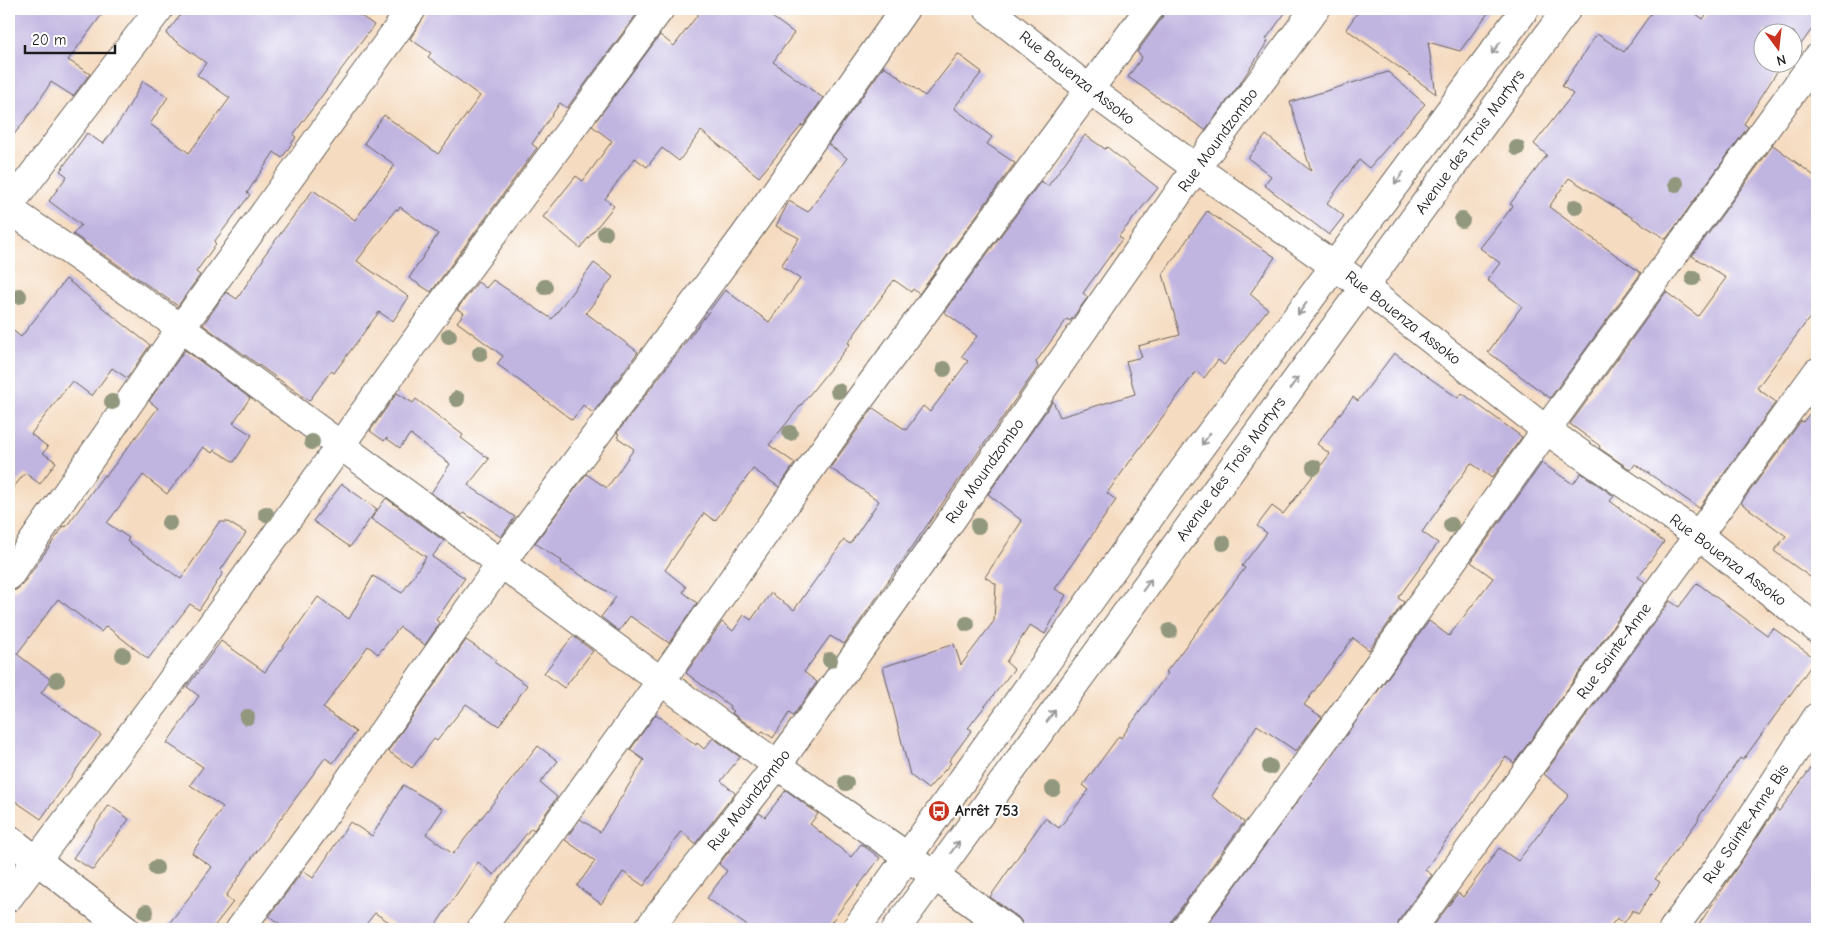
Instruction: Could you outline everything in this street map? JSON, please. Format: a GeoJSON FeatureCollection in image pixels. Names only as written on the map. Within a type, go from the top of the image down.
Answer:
{"type":"FeatureCollection","features":[{"type":"Feature","properties":{"kind":"street"},"geometry":{"type":"LineString","coordinates":[[159,9],[9,207],[181,328],[661,681],[1008,929]]}},
{"type":"Feature","properties":{"kind":"street"},"geometry":{"type":"LineString","coordinates":[[9,576],[181,328],[412,9]]}},
{"type":"Feature","properties":{"kind":"street"},"geometry":{"type":"LineString","coordinates":[[9,898],[173,678],[446,298],[660,9]]}},
{"type":"Feature","properties":{"kind":"street"},"geometry":{"type":"LineString","coordinates":[[240,929],[319,823],[501,564],[745,235],[905,9]]}},
{"type":"Feature","properties":{"kind":"street","name":"Rue Bouenza Assoko"},"geometry":{"type":"LineString","coordinates":[[988,9],[1090,90],[1364,287],[1546,430],[1698,535],[1817,629]]}},
{"type":"Feature","properties":{"kind":"street"},"geometry":{"type":"LineString","coordinates":[[481,929],[661,681],[849,414],[1149,9]]}},
{"type":"Feature","properties":{"kind":"street","name":"Rue Moundzombo"},"geometry":{"type":"LineString","coordinates":[[648,929],[778,764],[936,542],[1196,168],[1316,9]]}},
{"type":"Feature","properties":{"kind":"street"},"geometry":{"type":"LineString","coordinates":[[856,929],[1184,469],[1525,9]]}},
{"type":"Feature","properties":{"kind":"street","name":"Avenue des Trois Martyrs"},"geometry":{"type":"LineString","coordinates":[[896,929],[1567,9]]}},
{"type":"Feature","properties":{"kind":"street"},"geometry":{"type":"LineString","coordinates":[[1185,929],[1333,728],[1546,430],[1817,58]]}},
{"type":"Feature","properties":{"kind":"street","name":"Rue Sainte-Anne"},"geometry":{"type":"LineString","coordinates":[[1412,929],[1817,372]]}},
{"type":"Feature","properties":{"kind":"street","name":"Rue Sainte-Anne Bis"},"geometry":{"type":"LineString","coordinates":[[1673,929],[1726,858],[1817,717]]}},
{"type":"Feature","properties":{"kind":"street"},"geometry":{"type":"LineString","coordinates":[[9,839],[126,929]]}},
{"type":"Feature","properties":{"kind":"building"},"geometry":{"type":"Polygon","coordinates":[[[9,9],[106,9],[68,60],[90,74],[73,96],[51,82],[36,106],[9,141],[9,9]]]}},
{"type":"Feature","properties":{"kind":"building"},"geometry":{"type":"Polygon","coordinates":[[[185,9],[351,9],[374,25],[293,135],[296,137],[282,158],[274,152],[247,193],[250,195],[214,242],[216,244],[196,272],[200,275],[178,306],[73,234],[81,225],[49,201],[67,176],[60,171],[87,133],[103,144],[122,118],[143,81],[168,97],[150,124],[189,153],[230,98],[197,75],[206,63],[166,34],[185,9]]]}},
{"type":"Feature","properties":{"kind":"building"},"geometry":{"type":"Polygon","coordinates":[[[429,9],[628,9],[636,15],[567,108],[560,103],[532,144],[537,148],[431,292],[409,278],[438,234],[400,207],[398,210],[396,209],[357,261],[409,297],[393,321],[379,312],[334,373],[331,371],[309,401],[203,325],[226,292],[237,299],[263,257],[313,190],[355,220],[395,165],[364,143],[384,115],[438,154],[480,96],[428,57],[431,53],[410,39],[429,9]]]}},
{"type":"Feature","properties":{"kind":"building"},"geometry":{"type":"Polygon","coordinates":[[[702,9],[761,9],[794,33],[773,62],[823,98],[803,126],[759,177],[701,131],[679,161],[662,148],[647,167],[635,158],[605,199],[614,206],[580,248],[543,217],[576,176],[583,181],[612,141],[592,126],[660,35],[674,46],[702,9]]]}},
{"type":"Feature","properties":{"kind":"building"},"geometry":{"type":"Polygon","coordinates":[[[1165,9],[1288,9],[1266,39],[1268,41],[1239,85],[1205,130],[1128,77],[1142,57],[1137,52],[1162,18],[1165,9]]]}},
{"type":"Feature","properties":{"kind":"building"},"geometry":{"type":"Polygon","coordinates":[[[1360,9],[1491,9],[1460,51],[1428,42],[1436,94],[1346,29],[1360,9]]]}},
{"type":"Feature","properties":{"kind":"building"},"geometry":{"type":"Polygon","coordinates":[[[1654,9],[1689,9],[1703,19],[1710,9],[1817,9],[1817,22],[1804,40],[1804,22],[1754,22],[1754,72],[1777,72],[1744,124],[1748,127],[1666,239],[1569,178],[1549,207],[1641,273],[1550,398],[1488,352],[1522,306],[1487,280],[1500,263],[1480,248],[1513,206],[1510,204],[1547,155],[1534,144],[1573,94],[1562,86],[1597,34],[1624,52],[1654,9]]]}},
{"type":"Feature","properties":{"kind":"building"},"geometry":{"type":"Polygon","coordinates":[[[958,54],[982,72],[954,108],[992,137],[987,144],[1015,163],[919,294],[913,289],[911,292],[894,280],[848,343],[850,344],[769,445],[795,463],[779,487],[753,469],[715,521],[704,513],[665,570],[686,587],[683,592],[697,603],[669,643],[630,616],[619,631],[601,617],[616,597],[561,563],[562,561],[535,543],[586,474],[607,488],[634,449],[617,437],[619,434],[617,433],[725,290],[769,322],[800,279],[781,266],[799,238],[776,226],[789,201],[808,212],[847,158],[828,144],[884,66],[925,96],[958,54]]]}},
{"type":"Feature","properties":{"kind":"building"},"geometry":{"type":"Polygon","coordinates":[[[1388,72],[1425,104],[1369,168],[1359,160],[1327,203],[1344,216],[1329,235],[1264,185],[1271,176],[1248,158],[1266,135],[1311,171],[1290,102],[1388,72]]]}},
{"type":"Feature","properties":{"kind":"building"},"geometry":{"type":"Polygon","coordinates":[[[1085,135],[1105,149],[1107,147],[1158,188],[1119,236],[1122,239],[1083,293],[1088,297],[1070,321],[1067,319],[1036,362],[1038,367],[844,644],[830,636],[804,672],[817,682],[793,716],[789,713],[773,738],[763,731],[760,733],[732,713],[734,711],[729,708],[730,706],[686,673],[722,622],[733,631],[744,615],[751,620],[771,593],[794,610],[844,540],[850,544],[879,501],[830,468],[873,408],[906,430],[923,406],[930,412],[968,361],[961,357],[977,336],[944,312],[1041,181],[1048,186],[1085,135]]]}},
{"type":"Feature","properties":{"kind":"building"},"geometry":{"type":"Polygon","coordinates":[[[1773,145],[1817,178],[1817,308],[1757,388],[1776,402],[1699,508],[1635,464],[1631,470],[1599,448],[1600,446],[1570,424],[1666,292],[1698,316],[1726,278],[1692,256],[1773,145]]]}},
{"type":"Feature","properties":{"kind":"building"},"geometry":{"type":"Polygon","coordinates":[[[1207,211],[1275,257],[1250,294],[1268,309],[1224,365],[1218,360],[1204,378],[1196,371],[1107,493],[1116,500],[1055,589],[1066,595],[1045,634],[1030,625],[1006,662],[1014,669],[968,728],[972,730],[949,761],[951,763],[928,789],[910,775],[883,667],[954,644],[961,665],[994,621],[996,584],[985,577],[1022,521],[988,494],[1053,401],[1060,417],[1135,394],[1126,361],[1142,357],[1138,346],[1180,335],[1163,274],[1207,211]]]}},
{"type":"Feature","properties":{"kind":"building"},"geometry":{"type":"Polygon","coordinates":[[[594,263],[613,277],[586,313],[638,352],[593,413],[583,405],[572,420],[497,364],[503,356],[457,322],[464,313],[457,309],[478,282],[486,288],[493,280],[552,319],[594,263]]]}},
{"type":"Feature","properties":{"kind":"building"},"geometry":{"type":"Polygon","coordinates":[[[66,279],[150,345],[127,378],[112,368],[92,396],[72,381],[31,434],[48,447],[43,453],[56,462],[40,484],[25,473],[9,493],[9,327],[21,337],[66,279]]]}},
{"type":"Feature","properties":{"kind":"building"},"geometry":{"type":"Polygon","coordinates":[[[185,350],[250,398],[233,423],[252,435],[234,462],[214,450],[212,453],[203,447],[167,494],[143,475],[107,523],[129,538],[127,541],[181,579],[219,522],[228,522],[246,533],[220,571],[223,573],[199,610],[190,604],[148,659],[106,626],[101,632],[58,599],[17,654],[51,680],[41,693],[101,735],[41,819],[9,797],[9,591],[16,590],[22,585],[64,526],[66,527],[104,475],[106,476],[158,408],[149,401],[185,350]]]}},
{"type":"Feature","properties":{"kind":"building"},"geometry":{"type":"Polygon","coordinates":[[[1394,353],[1458,398],[1462,393],[1522,437],[1492,478],[1471,463],[1422,532],[1438,543],[1398,598],[1404,602],[1369,650],[1353,638],[1304,705],[1322,717],[1296,751],[1257,725],[1211,796],[1244,822],[1172,920],[1170,929],[1023,929],[1022,922],[1018,917],[990,897],[1045,818],[1059,828],[1089,790],[1083,785],[1119,736],[1121,738],[1168,673],[1166,672],[1245,568],[1242,566],[1267,533],[1257,526],[1272,506],[1283,514],[1330,454],[1317,444],[1353,397],[1358,401],[1394,353]]]}},
{"type":"Feature","properties":{"kind":"building"},"geometry":{"type":"Polygon","coordinates":[[[397,393],[413,403],[416,399],[463,435],[461,438],[489,459],[468,485],[515,517],[501,537],[464,513],[462,515],[431,493],[450,464],[410,434],[400,448],[386,438],[384,441],[370,431],[397,393]]]}},
{"type":"Feature","properties":{"kind":"building"},"geometry":{"type":"Polygon","coordinates":[[[1817,404],[1817,582],[1774,551],[1786,536],[1741,503],[1801,421],[1803,422],[1817,404]]]}},
{"type":"Feature","properties":{"kind":"building"},"geometry":{"type":"Polygon","coordinates":[[[1542,463],[1573,484],[1581,473],[1614,496],[1610,501],[1664,542],[1638,577],[1645,582],[1514,763],[1506,757],[1425,870],[1432,875],[1399,920],[1397,929],[1204,929],[1429,621],[1449,636],[1493,578],[1471,562],[1542,463]]]}},
{"type":"Feature","properties":{"kind":"building"},"geometry":{"type":"Polygon","coordinates":[[[342,484],[377,509],[350,547],[313,521],[342,484]]]}},
{"type":"Feature","properties":{"kind":"building"},"geometry":{"type":"Polygon","coordinates":[[[386,498],[444,541],[432,557],[465,578],[436,620],[440,623],[425,645],[400,627],[378,654],[368,646],[323,708],[356,732],[333,763],[325,758],[226,896],[233,902],[212,929],[165,929],[212,867],[192,853],[223,807],[190,785],[203,767],[167,743],[199,696],[187,687],[221,641],[265,672],[318,597],[349,619],[373,576],[402,593],[426,557],[371,519],[386,498]]]}},
{"type":"Feature","properties":{"kind":"building"},"geometry":{"type":"Polygon","coordinates":[[[1697,583],[1767,635],[1773,628],[1816,659],[1743,760],[1740,758],[1699,819],[1655,879],[1660,882],[1638,914],[1633,910],[1624,923],[1617,918],[1608,929],[1431,929],[1458,893],[1463,897],[1499,848],[1518,861],[1569,795],[1544,774],[1670,601],[1679,607],[1697,583]]]}},
{"type":"Feature","properties":{"kind":"building"},"geometry":{"type":"Polygon","coordinates":[[[573,636],[593,651],[564,688],[544,673],[573,636]]]}},
{"type":"Feature","properties":{"kind":"building"},"geometry":{"type":"Polygon","coordinates":[[[466,640],[496,660],[494,662],[527,685],[499,726],[466,704],[437,741],[434,739],[412,768],[388,751],[466,640]]]}},
{"type":"Feature","properties":{"kind":"building"},"geometry":{"type":"Polygon","coordinates":[[[656,714],[696,745],[697,743],[704,749],[713,738],[740,757],[721,781],[735,793],[695,844],[681,831],[644,886],[623,872],[601,904],[577,886],[595,861],[565,840],[580,819],[600,832],[644,760],[630,750],[656,714]]]}},
{"type":"Feature","properties":{"kind":"building"},"geometry":{"type":"Polygon","coordinates":[[[538,746],[558,761],[540,783],[557,797],[534,830],[531,828],[494,875],[478,862],[433,929],[400,929],[375,913],[362,929],[287,929],[269,916],[303,871],[313,878],[350,822],[372,836],[403,785],[443,809],[426,834],[453,854],[538,746]]]}},
{"type":"Feature","properties":{"kind":"building"},"geometry":{"type":"Polygon","coordinates":[[[1817,760],[1817,929],[1696,929],[1776,809],[1779,811],[1817,760]]]}},
{"type":"Feature","properties":{"kind":"building"},"geometry":{"type":"Polygon","coordinates":[[[786,790],[818,814],[810,824],[851,857],[861,844],[880,858],[826,929],[752,929],[707,898],[727,871],[719,864],[759,813],[765,817],[786,790]]]}},
{"type":"Feature","properties":{"kind":"building"},"geometry":{"type":"Polygon","coordinates":[[[109,805],[129,819],[93,870],[73,858],[109,805]]]}},
{"type":"Feature","properties":{"kind":"place","name":"Arrêt 753"},"geometry":{"type":"Point","coordinates":[939,811]}}]}
